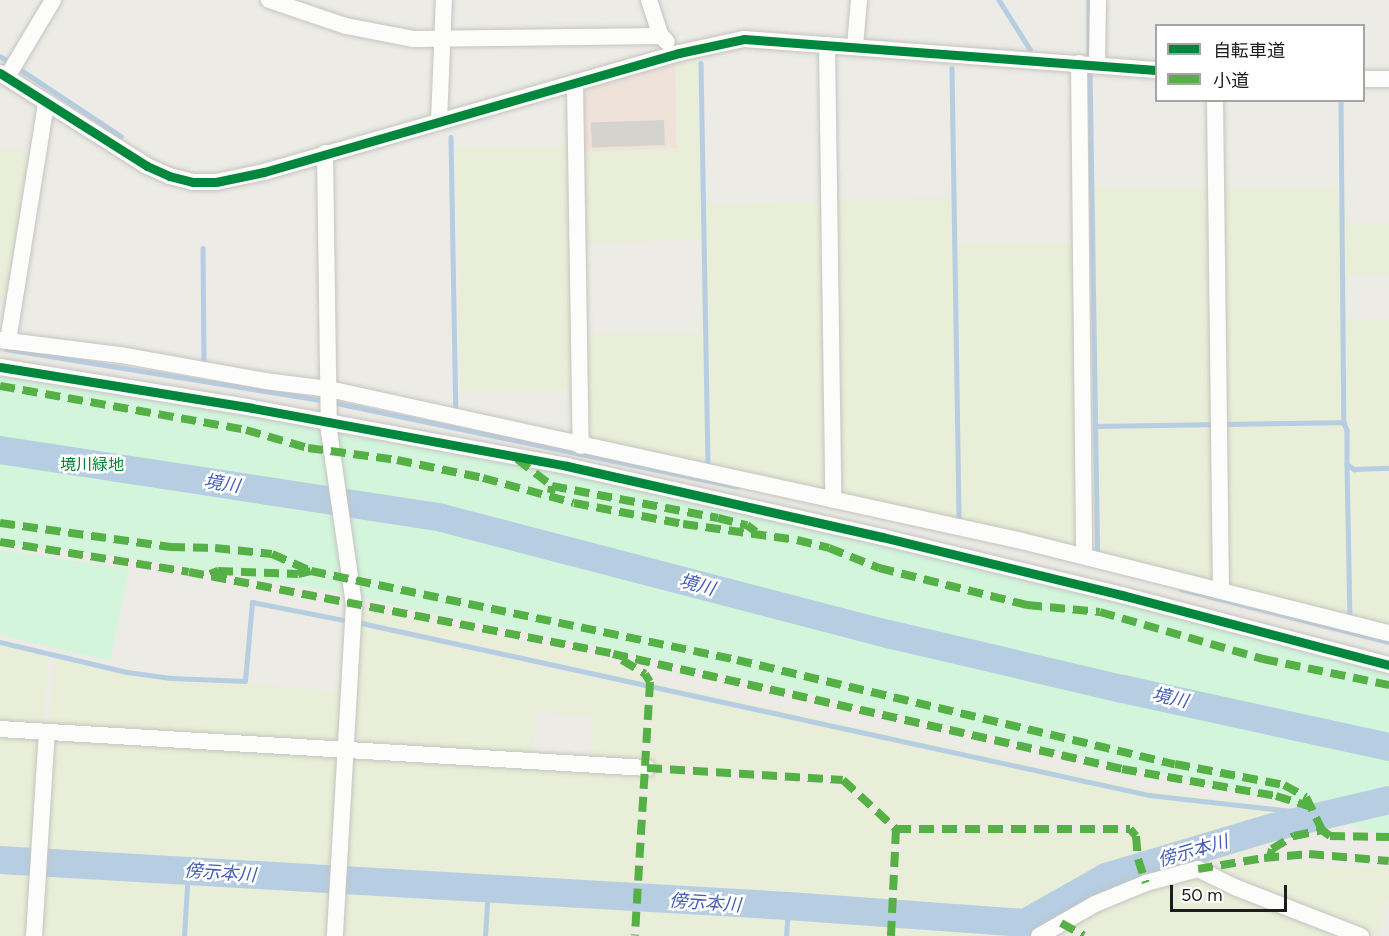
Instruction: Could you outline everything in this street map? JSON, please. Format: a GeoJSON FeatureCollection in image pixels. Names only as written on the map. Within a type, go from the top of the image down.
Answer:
{"type":"FeatureCollection","features":[{"type":"Feature","properties":{"kind":"street"},"geometry":{"type":"LineString","coordinates":[[53,0],[3,75],[147,166],[169,176],[193,182],[216,182],[264,172],[679,53],[744,39],[1155,70]]}},
{"type":"Feature","properties":{"kind":"street"},"geometry":{"type":"LineString","coordinates":[[269,0],[289,4],[382,35],[443,40],[661,36]]}},
{"type":"Feature","properties":{"kind":"street"},"geometry":{"type":"LineString","coordinates":[[439,122],[444,0]]}},
{"type":"Feature","properties":{"kind":"street"},"geometry":{"type":"LineString","coordinates":[[649,0],[661,36],[679,53]]}},
{"type":"Feature","properties":{"kind":"street"},"geometry":{"type":"LineString","coordinates":[[855,46],[859,0]]}},
{"type":"Feature","properties":{"kind":"street"},"geometry":{"type":"LineString","coordinates":[[1097,64],[1098,0]]}},
{"type":"Feature","properties":{"kind":"street"},"geometry":{"type":"LineString","coordinates":[[827,45],[833,500]]}},
{"type":"Feature","properties":{"kind":"street"},"geometry":{"type":"LineString","coordinates":[[1079,63],[1084,555]]}},
{"type":"Feature","properties":{"kind":"street"},"geometry":{"type":"LineString","coordinates":[[1365,79],[1389,78]]}},
{"type":"Feature","properties":{"kind":"street"},"geometry":{"type":"LineString","coordinates":[[575,84],[581,446]]}},
{"type":"Feature","properties":{"kind":"street"},"geometry":{"type":"LineString","coordinates":[[1215,102],[1221,590]]}},
{"type":"Feature","properties":{"kind":"street"},"geometry":{"type":"LineString","coordinates":[[46,104],[4,341],[121,356],[265,381],[329,389],[1084,555],[1389,633]]}},
{"type":"Feature","properties":{"kind":"street"},"geometry":{"type":"LineString","coordinates":[[325,153],[329,423],[354,599],[334,936]]}},
{"type":"Feature","properties":{"kind":"street"},"geometry":{"type":"LineString","coordinates":[[0,367],[241,406],[567,466],[882,537],[1122,595],[1389,665]]}},
{"type":"Feature","properties":{"kind":"street"},"geometry":{"type":"LineString","coordinates":[[0,729],[647,768]]}},
{"type":"Feature","properties":{"kind":"street"},"geometry":{"type":"LineString","coordinates":[[34,936],[47,732]]}},
{"type":"Feature","properties":{"kind":"street"},"geometry":{"type":"LineString","coordinates":[[1038,936],[1095,904],[1146,883],[1198,869],[1237,888],[1360,936]]}},
{"type":"Feature","properties":{"kind":"shaded area"},"geometry":{"type":"Polygon","coordinates":[[[675,63],[677,148],[579,152],[582,91],[675,63]]]}},
{"type":"Feature","properties":{"kind":"green space"},"geometry":{"type":"Polygon","coordinates":[[[698,59],[700,204],[826,201],[831,492],[588,441],[583,334],[702,333],[701,239],[581,244],[579,153],[678,149],[676,63],[698,59]]]}},
{"type":"Feature","properties":{"kind":"green space"},"geometry":{"type":"Polygon","coordinates":[[[572,146],[576,390],[460,392],[456,148],[572,146]]]}},
{"type":"Feature","properties":{"kind":"green space"},"geometry":{"type":"Polygon","coordinates":[[[0,148],[32,153],[9,299],[0,298],[0,148]]]}},
{"type":"Feature","properties":{"kind":"green space"},"geometry":{"type":"Polygon","coordinates":[[[1086,187],[1214,188],[1219,580],[1212,586],[1091,552],[1086,187]]]}},
{"type":"Feature","properties":{"kind":"green space"},"geometry":{"type":"Polygon","coordinates":[[[1221,187],[1345,188],[1347,223],[1389,224],[1389,276],[1347,275],[1346,319],[1389,321],[1389,628],[1229,589],[1221,187]]]}},
{"type":"Feature","properties":{"kind":"green space"},"geometry":{"type":"Polygon","coordinates":[[[957,198],[958,242],[1076,242],[1077,549],[840,497],[833,200],[957,198]]]}},
{"type":"Feature","properties":{"kind":"green space","name":"境川緑地"},"geometry":{"type":"Polygon","coordinates":[[[0,363],[832,521],[1389,666],[1389,838],[1279,801],[593,645],[424,612],[344,593],[125,557],[0,544],[0,363]]]}},
{"type":"Feature","properties":{"kind":"green space"},"geometry":{"type":"Polygon","coordinates":[[[0,550],[129,569],[110,661],[0,635],[0,550]]]}},
{"type":"Feature","properties":{"kind":"green space"},"geometry":{"type":"Polygon","coordinates":[[[366,609],[605,659],[640,675],[646,689],[642,761],[590,761],[592,716],[535,712],[533,758],[352,747],[357,615],[366,609]]]}},
{"type":"Feature","properties":{"kind":"green space"},"geometry":{"type":"Polygon","coordinates":[[[0,645],[47,656],[44,720],[38,728],[0,726],[0,645]]]}},
{"type":"Feature","properties":{"kind":"green space"},"geometry":{"type":"Polygon","coordinates":[[[55,658],[123,674],[162,679],[206,684],[246,683],[344,693],[342,742],[54,730],[49,723],[55,658]]]}},
{"type":"Feature","properties":{"kind":"green space"},"geometry":{"type":"Polygon","coordinates":[[[652,682],[1151,790],[1292,808],[1304,813],[1305,824],[1256,847],[1250,853],[1147,878],[1137,831],[1131,824],[897,825],[843,777],[655,767],[650,764],[652,682]]]}},
{"type":"Feature","properties":{"kind":"green space"},"geometry":{"type":"Polygon","coordinates":[[[0,734],[38,736],[43,741],[30,936],[0,936],[0,734]]]}},
{"type":"Feature","properties":{"kind":"green space"},"geometry":{"type":"Polygon","coordinates":[[[51,740],[336,755],[341,761],[331,936],[38,936],[51,740]]]}},
{"type":"Feature","properties":{"kind":"green space"},"geometry":{"type":"Polygon","coordinates":[[[350,758],[639,776],[641,785],[632,936],[338,936],[350,758]]]}},
{"type":"Feature","properties":{"kind":"green space"},"geometry":{"type":"Polygon","coordinates":[[[654,773],[844,785],[889,827],[892,837],[888,936],[639,936],[649,778],[654,773]]]}},
{"type":"Feature","properties":{"kind":"green space"},"geometry":{"type":"Polygon","coordinates":[[[1130,832],[1133,835],[1142,881],[1033,936],[895,936],[901,837],[908,833],[1130,832]]]}},
{"type":"Feature","properties":{"kind":"green space"},"geometry":{"type":"Polygon","coordinates":[[[1268,864],[1389,867],[1389,896],[1377,936],[1299,907],[1218,871],[1268,864]]]}},
{"type":"Feature","properties":{"kind":"green space"},"geometry":{"type":"Polygon","coordinates":[[[1199,875],[1348,936],[1091,936],[1068,925],[1160,881],[1199,875]]]}},
{"type":"Feature","properties":{"kind":"building"},"geometry":{"type":"Polygon","coordinates":[[[664,120],[665,145],[592,148],[591,123],[664,120]]]}},
{"type":"Feature","properties":{"kind":"waterway"},"geometry":{"type":"LineString","coordinates":[[999,0],[1030,49]]}},
{"type":"Feature","properties":{"kind":"waterway"},"geometry":{"type":"LineString","coordinates":[[1089,0],[1089,60]]}},
{"type":"Feature","properties":{"kind":"waterway"},"geometry":{"type":"LineString","coordinates":[[0,56],[121,136]]}},
{"type":"Feature","properties":{"kind":"waterway"},"geometry":{"type":"LineString","coordinates":[[701,63],[708,468]]}},
{"type":"Feature","properties":{"kind":"waterway"},"geometry":{"type":"LineString","coordinates":[[952,68],[959,524]]}},
{"type":"Feature","properties":{"kind":"waterway"},"geometry":{"type":"LineString","coordinates":[[1090,69],[1098,555]]}},
{"type":"Feature","properties":{"kind":"waterway"},"geometry":{"type":"LineString","coordinates":[[1341,102],[1344,423]]}},
{"type":"Feature","properties":{"kind":"waterway"},"geometry":{"type":"LineString","coordinates":[[451,137],[456,413]]}},
{"type":"Feature","properties":{"kind":"waterway"},"geometry":{"type":"LineString","coordinates":[[203,248],[204,365]]}},
{"type":"Feature","properties":{"kind":"waterway"},"geometry":{"type":"LineString","coordinates":[[6,349],[322,400],[737,487]]}},
{"type":"Feature","properties":{"kind":"waterway"},"geometry":{"type":"LineString","coordinates":[[1095,426],[1338,422],[1344,423],[1347,430],[1347,464],[1354,469],[1389,468]]}},
{"type":"Feature","properties":{"kind":"waterway","name":"境川"},"geometry":{"type":"LineString","coordinates":[[0,450],[442,518],[888,634],[1123,689],[1389,747]]}},
{"type":"Feature","properties":{"kind":"waterway"},"geometry":{"type":"LineString","coordinates":[[1347,464],[1350,620]]}},
{"type":"Feature","properties":{"kind":"waterway"},"geometry":{"type":"LineString","coordinates":[[1181,589],[1389,642]]}},
{"type":"Feature","properties":{"kind":"waterway"},"geometry":{"type":"LineString","coordinates":[[0,642],[127,672],[171,678],[245,681],[252,602],[349,621]]}},
{"type":"Feature","properties":{"kind":"waterway"},"geometry":{"type":"LineString","coordinates":[[357,622],[1149,795],[1292,811],[1299,816],[1299,822]]}},
{"type":"Feature","properties":{"kind":"waterway","name":"傍示本川"},"geometry":{"type":"LineString","coordinates":[[0,860],[788,906],[1025,923],[1106,877],[1274,827],[1389,800]]}},
{"type":"Feature","properties":{"kind":"waterway"},"geometry":{"type":"LineString","coordinates":[[184,936],[188,870]]}},
{"type":"Feature","properties":{"kind":"waterway"},"geometry":{"type":"LineString","coordinates":[[485,936],[488,888]]}},
{"type":"Feature","properties":{"kind":"waterway"},"geometry":{"type":"LineString","coordinates":[[786,936],[788,906]]}},
{"type":"Feature","properties":{"kind":"waterway"},"geometry":{"type":"LineString","coordinates":[[1019,936],[1025,923]]}},
{"type":"Feature","properties":{"kind":"marked path"},"geometry":{"type":"LineString","coordinates":[[0,386],[246,430],[308,448],[397,460],[483,478],[574,503],[683,524],[797,540],[829,548],[879,568],[1027,605],[1100,612],[1263,659],[1389,685]]}},
{"type":"Feature","properties":{"kind":"marked path"},"geometry":{"type":"LineString","coordinates":[[517,459],[552,486],[551,493]]}},
{"type":"Feature","properties":{"kind":"marked path"},"geometry":{"type":"LineString","coordinates":[[552,486],[718,518],[747,525],[756,532]]}},
{"type":"Feature","properties":{"kind":"marked path"},"geometry":{"type":"LineString","coordinates":[[0,523],[170,547],[215,548],[272,554],[311,571],[737,660],[1175,764],[1284,785],[1306,797],[1322,830],[1330,836],[1389,837]]}},
{"type":"Feature","properties":{"kind":"marked path"},"geometry":{"type":"LineString","coordinates":[[0,542],[189,572],[613,654],[1122,769],[1276,796],[1311,807]]}},
{"type":"Feature","properties":{"kind":"marked path"},"geometry":{"type":"LineString","coordinates":[[210,574],[218,571],[298,574],[311,571]]}},
{"type":"Feature","properties":{"kind":"marked path"},"geometry":{"type":"LineString","coordinates":[[622,660],[645,674],[650,682],[635,936]]}},
{"type":"Feature","properties":{"kind":"marked path"},"geometry":{"type":"LineString","coordinates":[[647,768],[843,780],[896,829],[891,936]]}},
{"type":"Feature","properties":{"kind":"marked path"},"geometry":{"type":"LineString","coordinates":[[896,829],[1130,829],[1136,836],[1138,859],[1146,883]]}},
{"type":"Feature","properties":{"kind":"marked path"},"geometry":{"type":"LineString","coordinates":[[1270,857],[1272,849],[1294,836],[1322,830]]}},
{"type":"Feature","properties":{"kind":"marked path"},"geometry":{"type":"LineString","coordinates":[[1198,869],[1264,858],[1309,854],[1389,861]]}},
{"type":"Feature","properties":{"kind":"marked path"},"geometry":{"type":"LineString","coordinates":[[1061,923],[1084,936]]}},
{"type":"Feature","properties":{"kind":"cycle path"},"geometry":{"type":"LineString","coordinates":[[0,73],[147,166],[169,176],[193,182],[216,182],[264,172],[679,53],[744,39],[1155,70]]}},
{"type":"Feature","properties":{"kind":"cycle path"},"geometry":{"type":"LineString","coordinates":[[0,367],[252,408],[567,466],[882,537],[1122,595],[1389,665]]}}]}
